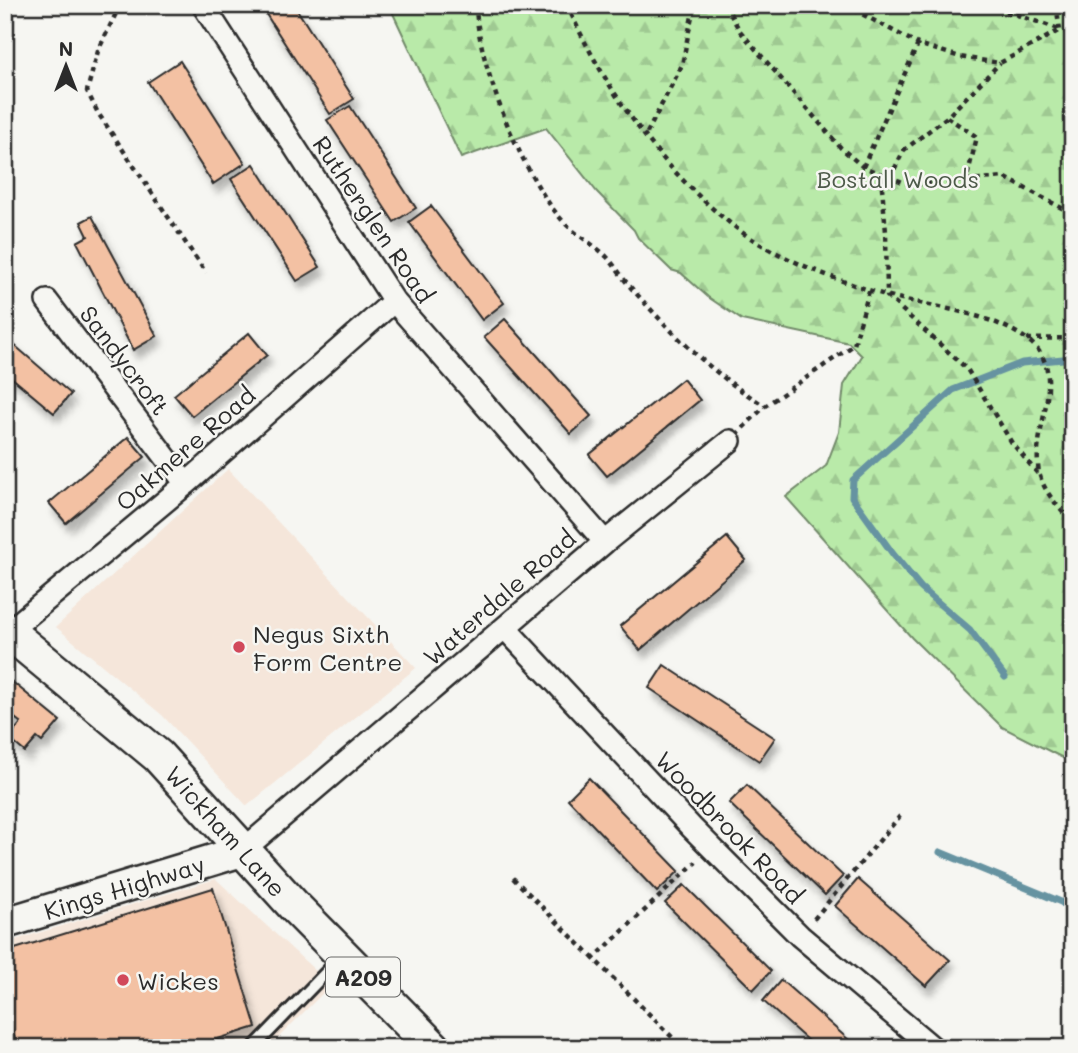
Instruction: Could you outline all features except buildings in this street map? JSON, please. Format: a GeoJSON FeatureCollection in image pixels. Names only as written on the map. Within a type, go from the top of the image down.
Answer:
{"type":"FeatureCollection","features":[{"type":"Feature","properties":{"kind":"main road","name":"Wickham Lane"},"geometry":{"type":"LineString","coordinates":[[7,631],[158,756],[242,851],[433,1048]]}},
{"type":"Feature","properties":{"kind":"street","name":"Rutherglen Road"},"geometry":{"type":"LineString","coordinates":[[203,5],[394,301],[605,541]]}},
{"type":"Feature","properties":{"kind":"street","name":"Sandycroft"},"geometry":{"type":"LineString","coordinates":[[47,301],[186,484]]}},
{"type":"Feature","properties":{"kind":"street","name":"Oakmere Road"},"geometry":{"type":"LineString","coordinates":[[7,631],[186,484],[394,301]]}},
{"type":"Feature","properties":{"kind":"street","name":"Waterdale Road"},"geometry":{"type":"LineString","coordinates":[[242,851],[605,541],[730,441]]}},
{"type":"Feature","properties":{"kind":"street","name":"Woodbrook Road"},"geometry":{"type":"LineString","coordinates":[[505,628],[800,936],[933,1048]]}},
{"type":"Feature","properties":{"kind":"street","name":"Kings Highway"},"geometry":{"type":"LineString","coordinates":[[5,923],[242,851]]}},
{"type":"Feature","properties":{"kind":"lane"},"geometry":{"type":"LineString","coordinates":[[253,1048],[342,956]]}},
{"type":"Feature","properties":{"kind":"path"},"geometry":{"type":"LineString","coordinates":[[120,5],[98,51],[86,91],[206,273]]}},
{"type":"Feature","properties":{"kind":"path"},"geometry":{"type":"LineString","coordinates":[[476,5],[494,90],[531,175],[563,221],[607,257],[631,289],[696,357],[765,407]]}},
{"type":"Feature","properties":{"kind":"path"},"geometry":{"type":"LineString","coordinates":[[567,5],[609,87],[679,177],[736,229],[791,259],[869,291],[991,322],[1026,339],[1042,355],[1048,370],[1049,385],[1036,457],[1039,475]]}},
{"type":"Feature","properties":{"kind":"path"},"geometry":{"type":"LineString","coordinates":[[648,133],[682,65],[694,11],[709,5]]}},
{"type":"Feature","properties":{"kind":"path"},"geometry":{"type":"LineString","coordinates":[[725,5],[740,31],[841,148],[863,167],[881,176],[911,185],[1004,177],[1073,214]]}},
{"type":"Feature","properties":{"kind":"path"},"geometry":{"type":"LineString","coordinates":[[845,5],[918,44],[960,57],[1000,62]]}},
{"type":"Feature","properties":{"kind":"path"},"geometry":{"type":"LineString","coordinates":[[987,5],[1073,35]]}},
{"type":"Feature","properties":{"kind":"path"},"geometry":{"type":"LineString","coordinates":[[1056,5],[1060,30]]}},
{"type":"Feature","properties":{"kind":"path"},"geometry":{"type":"LineString","coordinates":[[890,178],[904,150],[947,117],[1000,62],[1060,30]]}},
{"type":"Feature","properties":{"kind":"path"},"geometry":{"type":"LineString","coordinates":[[863,167],[918,44]]}},
{"type":"Feature","properties":{"kind":"path"},"geometry":{"type":"LineString","coordinates":[[947,117],[977,137],[965,181]]}},
{"type":"Feature","properties":{"kind":"path"},"geometry":{"type":"LineString","coordinates":[[881,176],[886,232],[887,296],[967,369],[1012,443],[1039,475],[1073,525]]}},
{"type":"Feature","properties":{"kind":"path"},"geometry":{"type":"LineString","coordinates":[[730,441],[765,407],[854,345],[869,291]]}},
{"type":"Feature","properties":{"kind":"path"},"geometry":{"type":"LineString","coordinates":[[1026,339],[1073,338]]}},
{"type":"Feature","properties":{"kind":"path"},"geometry":{"type":"LineString","coordinates":[[800,936],[901,816]]}},
{"type":"Feature","properties":{"kind":"path"},"geometry":{"type":"LineString","coordinates":[[592,960],[712,847]]}},
{"type":"Feature","properties":{"kind":"path"},"geometry":{"type":"LineString","coordinates":[[513,878],[592,960],[684,1048]]}},
{"type":"Feature","properties":{"kind":"shaded area","name":"Negus Sixth Form Centre"},"geometry":{"type":"Polygon","coordinates":[[[228,469],[416,668],[247,806],[162,715],[56,627],[228,469]]]}},
{"type":"Feature","properties":{"kind":"shaded area","name":"Wickes"},"geometry":{"type":"Polygon","coordinates":[[[216,879],[331,985],[268,1048],[5,1048],[5,943],[216,879]]]}},
{"type":"Feature","properties":{"kind":"green space","name":"Bostall Woods"},"geometry":{"type":"Polygon","coordinates":[[[389,5],[1073,5],[1073,763],[1002,727],[912,638],[786,497],[826,466],[839,432],[844,385],[862,356],[849,343],[742,320],[708,297],[681,273],[671,270],[638,238],[546,128],[461,158],[389,5]]]}},
{"type":"Feature","properties":{"kind":"waterway"},"geometry":{"type":"LineString","coordinates":[[1005,677],[970,630],[921,588],[893,554],[852,497],[853,480],[953,390],[1022,363],[1073,358]]}},
{"type":"Feature","properties":{"kind":"waterway"},"geometry":{"type":"LineString","coordinates":[[940,852],[1061,902],[1073,911]]}},
{"type":"Feature","properties":{"kind":"place","name":"Negus Sixth Form Centre"},"geometry":{"type":"Point","coordinates":[239,647]}},
{"type":"Feature","properties":{"kind":"place","name":"Wickes"},"geometry":{"type":"Point","coordinates":[123,980]}}]}
